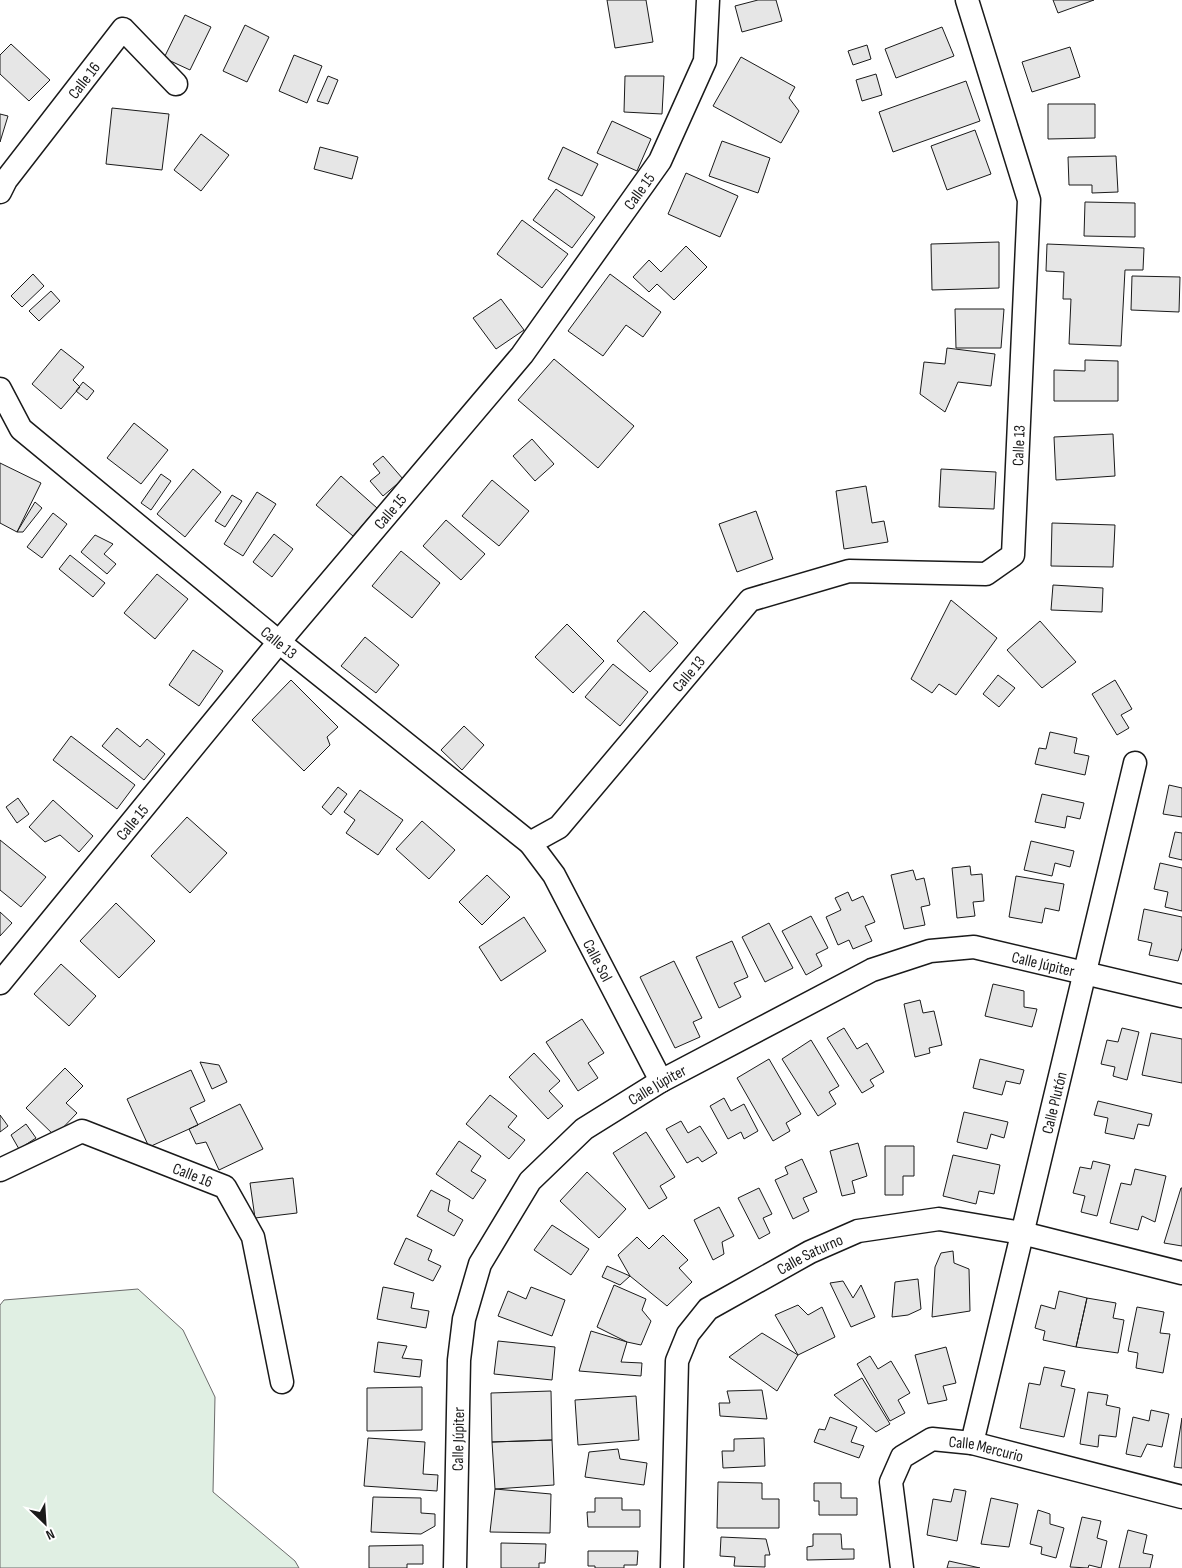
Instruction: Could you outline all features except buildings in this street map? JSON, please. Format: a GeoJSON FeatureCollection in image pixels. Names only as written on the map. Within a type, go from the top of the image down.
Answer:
{"type":"FeatureCollection","features":[{"type":"Feature","properties":{"kind":"street","name":"Calle 15"},"geometry":{"type":"LineString","coordinates":[[0,983],[280,642],[522,354],[660,161],[705,62],[708,0]]}},
{"type":"Feature","properties":{"kind":"street","name":"Calle 13"},"geometry":{"type":"LineString","coordinates":[[0,389],[21,429],[280,642],[530,843],[559,827],[750,600],[849,571],[986,574],[1014,555],[1029,200],[967,0]]}},
{"type":"Feature","properties":{"kind":"street","name":"Calle 16"},"geometry":{"type":"LineString","coordinates":[[0,192],[6,180],[122,29],[176,84]]}},
{"type":"Feature","properties":{"kind":"street","name":"Calle Plutón"},"geometry":{"type":"LineString","coordinates":[[972,1443],[1136,763]]}},
{"type":"Feature","properties":{"kind":"street","name":"Calle Sol"},"geometry":{"type":"LineString","coordinates":[[530,843],[554,875],[662,1081]]}},
{"type":"Feature","properties":{"kind":"street","name":"Calle Júpiter"},"geometry":{"type":"LineString","coordinates":[[455,1568],[459,1360],[464,1319],[480,1264],[530,1181],[584,1129],[662,1081],[872,970],[930,951],[974,947],[1182,996]]}},
{"type":"Feature","properties":{"kind":"street","name":"Calle 16"},"geometry":{"type":"LineString","coordinates":[[0,1170],[82,1131],[225,1187],[252,1237],[282,1382]]}},
{"type":"Feature","properties":{"kind":"street","name":"Calle Saturno"},"geometry":{"type":"LineString","coordinates":[[672,1568],[677,1361],[688,1334],[708,1309],[810,1252],[858,1231],[938,1219],[1022,1234],[1182,1273]]}},
{"type":"Feature","properties":{"kind":"street","name":"Calle Mercurio"},"geometry":{"type":"LineString","coordinates":[[902,1568],[891,1482],[902,1457],[932,1439],[972,1443],[1182,1497]]}},
{"type":"Feature","properties":{"kind":"green space"},"geometry":{"type":"Polygon","coordinates":[[[138,1289],[183,1330],[215,1397],[213,1492],[295,1561],[299,1568],[0,1568],[0,1305],[4,1300],[138,1289]]]}}]}
